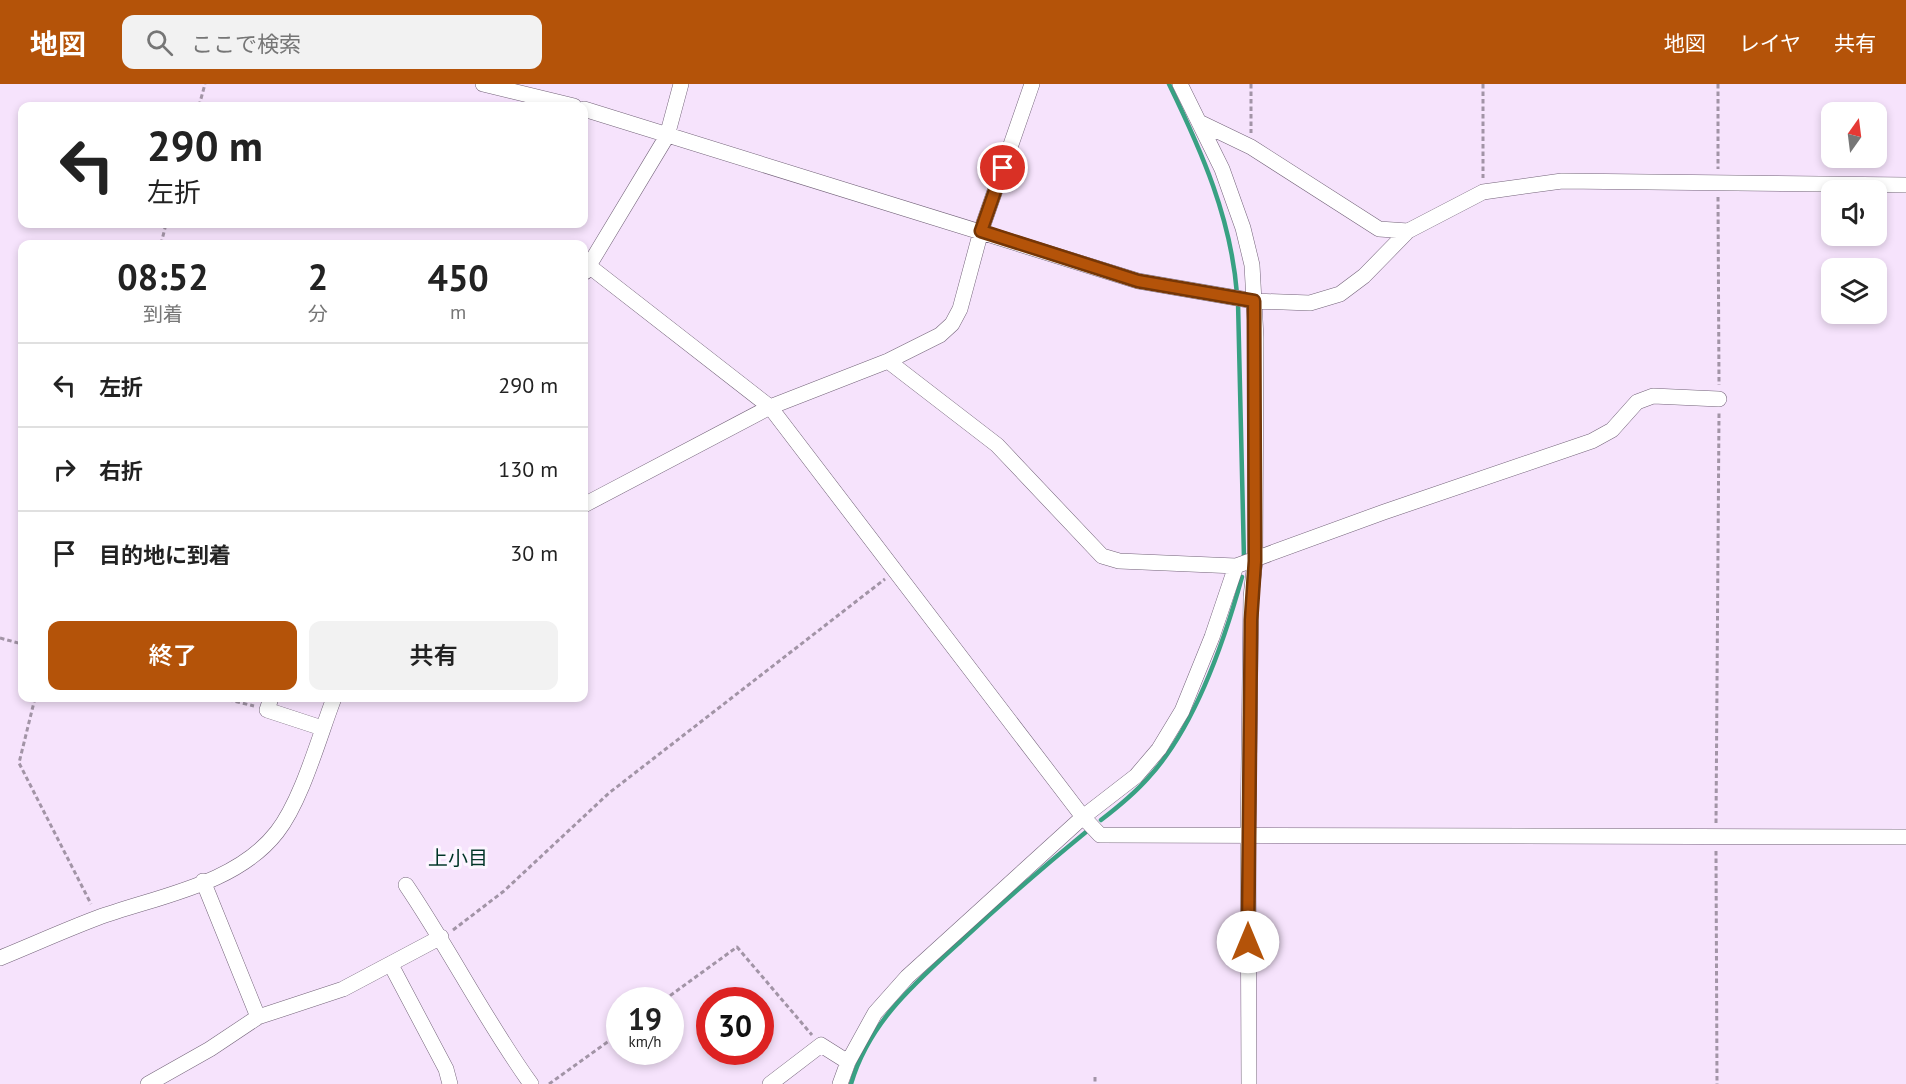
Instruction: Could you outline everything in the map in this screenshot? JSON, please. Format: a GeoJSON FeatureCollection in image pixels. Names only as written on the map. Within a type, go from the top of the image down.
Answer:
{"type":"FeatureCollection","features":[{"type":"Feature","properties":{"kind":"street"},"geometry":{"type":"LineString","coordinates":[[483,84],[557,102]]}},
{"type":"Feature","properties":{"kind":"street"},"geometry":{"type":"LineString","coordinates":[[588,267],[667,136],[681,84]]}},
{"type":"Feature","properties":{"kind":"street"},"geometry":{"type":"LineString","coordinates":[[588,503],[770,407],[888,361],[940,335],[952,324],[960,309],[981,231],[1032,84]]}},
{"type":"Feature","properties":{"kind":"street"},"geometry":{"type":"LineString","coordinates":[[1180,84],[1222,169],[1243,228],[1252,265],[1255,561],[1251,597],[1248,836],[1249,1084]]}},
{"type":"Feature","properties":{"kind":"street"},"geometry":{"type":"LineString","coordinates":[[588,110],[1138,281],[1254,301],[1310,303],[1340,294],[1364,276],[1408,231],[1483,192],[1562,181],[1906,184]]}},
{"type":"Feature","properties":{"kind":"street"},"geometry":{"type":"LineString","coordinates":[[1199,122],[1251,147],[1379,229],[1408,231]]}},
{"type":"Feature","properties":{"kind":"street"},"geometry":{"type":"LineString","coordinates":[[588,271],[770,407],[897,570],[1083,817],[1100,835],[1906,837]]}},
{"type":"Feature","properties":{"kind":"street"},"geometry":{"type":"LineString","coordinates":[[888,361],[997,445],[1102,556],[1119,561],[1236,567],[1384,512],[1592,441],[1612,430],[1637,402],[1653,396],[1719,399]]}},
{"type":"Feature","properties":{"kind":"street"},"geometry":{"type":"LineString","coordinates":[[840,1084],[848,1062],[875,1013],[907,977],[1083,817],[1136,776],[1159,749],[1182,711],[1212,637],[1236,567]]}},
{"type":"Feature","properties":{"kind":"street"},"geometry":{"type":"LineString","coordinates":[[0,958],[98,918],[228,872],[259,851],[278,831],[293,804],[332,702]]}},
{"type":"Feature","properties":{"kind":"street"},"geometry":{"type":"LineString","coordinates":[[269,704],[322,728]]}},
{"type":"Feature","properties":{"kind":"street"},"geometry":{"type":"LineString","coordinates":[[203,881],[258,1017]]}},
{"type":"Feature","properties":{"kind":"street"},"geometry":{"type":"LineString","coordinates":[[406,885],[441,937],[499,1040],[531,1084]]}},
{"type":"Feature","properties":{"kind":"street"},"geometry":{"type":"LineString","coordinates":[[148,1084],[210,1049],[258,1017],[344,989],[441,937]]}},
{"type":"Feature","properties":{"kind":"street"},"geometry":{"type":"LineString","coordinates":[[391,965],[446,1069],[450,1084]]}},
{"type":"Feature","properties":{"kind":"street"},"geometry":{"type":"LineString","coordinates":[[770,1084],[821,1046],[848,1062]]}},
{"type":"Feature","properties":{"kind":"path"},"geometry":{"type":"LineString","coordinates":[[200,102],[205,84]]}},
{"type":"Feature","properties":{"kind":"path"},"geometry":{"type":"LineString","coordinates":[[1251,84],[1251,147]]}},
{"type":"Feature","properties":{"kind":"path"},"geometry":{"type":"LineString","coordinates":[[1483,84],[1483,192]]}},
{"type":"Feature","properties":{"kind":"path"},"geometry":{"type":"LineString","coordinates":[[1717,1084],[1718,84]]}},
{"type":"Feature","properties":{"kind":"path"},"geometry":{"type":"LineString","coordinates":[[441,937],[504,891],[609,793],[897,570]]}},
{"type":"Feature","properties":{"kind":"path"},"geometry":{"type":"LineString","coordinates":[[0,638],[18,643]]}},
{"type":"Feature","properties":{"kind":"path"},"geometry":{"type":"LineString","coordinates":[[34,702],[19,763],[98,918]]}},
{"type":"Feature","properties":{"kind":"path"},"geometry":{"type":"LineString","coordinates":[[253,702],[269,704]]}},
{"type":"Feature","properties":{"kind":"path"},"geometry":{"type":"LineString","coordinates":[[682,987],[737,947],[821,1046]]}},
{"type":"Feature","properties":{"kind":"path"},"geometry":{"type":"LineString","coordinates":[[549,1084],[606,1043]]}},
{"type":"Feature","properties":{"kind":"path"},"geometry":{"type":"LineString","coordinates":[[1095,1077],[1095,1084]]}},
{"type":"Feature","properties":{"kind":"waterway"},"geometry":{"type":"LineString","coordinates":[[1169,84],[1193,135],[1222,212],[1234,266],[1237,294]]}},
{"type":"Feature","properties":{"kind":"waterway"},"geometry":{"type":"LineString","coordinates":[[1238,302],[1244,559]]}},
{"type":"Feature","properties":{"kind":"waterway"},"geometry":{"type":"LineString","coordinates":[[1101,820],[1144,783],[1180,734],[1194,709],[1217,656],[1242,577]]}},
{"type":"Feature","properties":{"kind":"waterway"},"geometry":{"type":"LineString","coordinates":[[851,1084],[869,1041],[911,988],[1007,899],[1086,832]]}},
{"type":"Feature","properties":{"kind":"district","name":"上小目"},"geometry":{"type":"Point","coordinates":[458,858]}},
{"type":"Feature","properties":{"kind":"route"},"geometry":{"type":"LineString","coordinates":[[1003,168],[981,231],[1138,281],[1254,301],[1256,338],[1255,561],[1251,597],[1248,942]]}}]}
